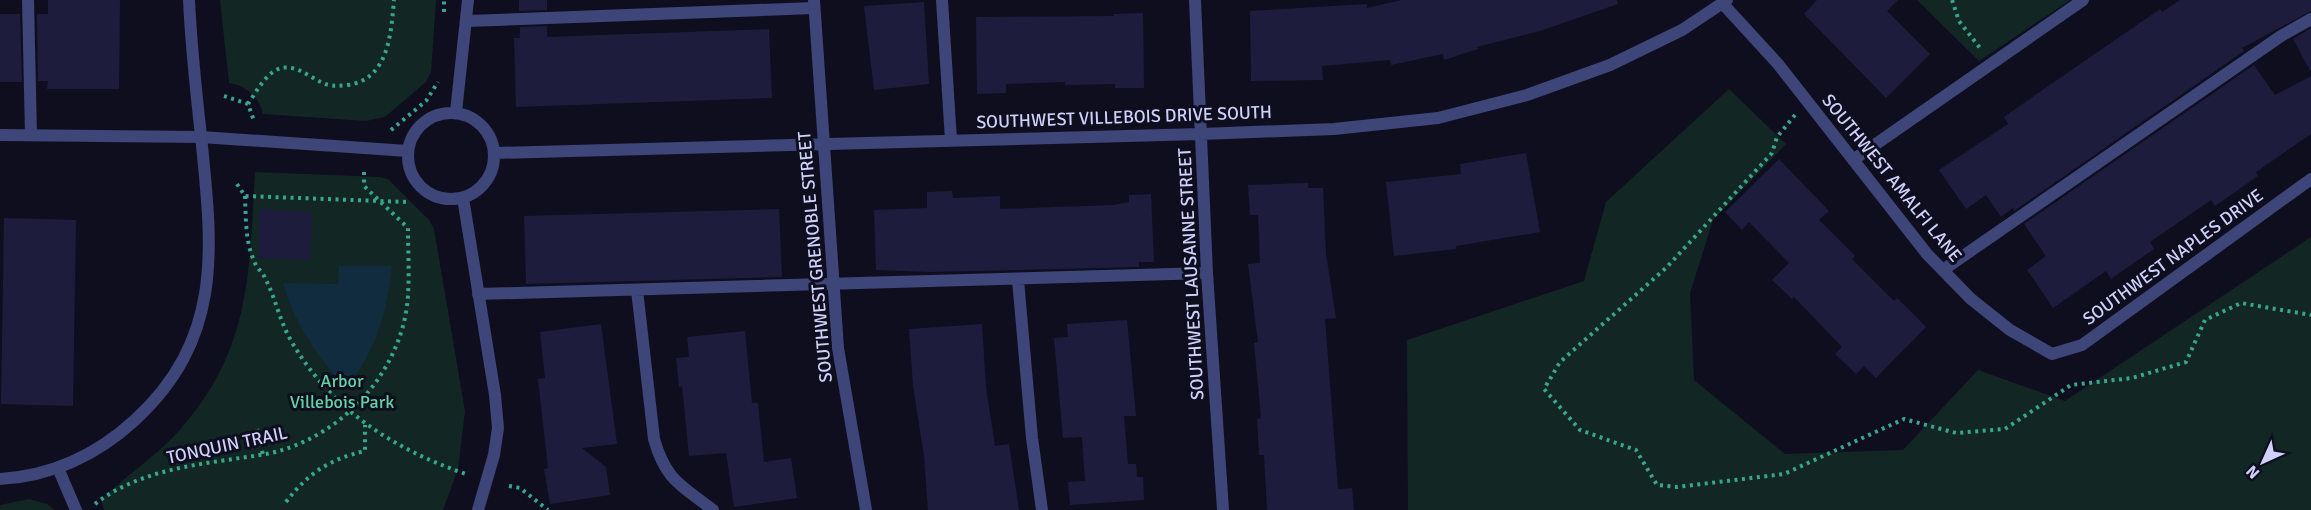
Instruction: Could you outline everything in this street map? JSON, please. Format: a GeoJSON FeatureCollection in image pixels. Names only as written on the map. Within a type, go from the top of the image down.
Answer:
{"type":"FeatureCollection","features":[{"type":"Feature","properties":{"kind":"street"},"geometry":{"type":"LineString","coordinates":[[28,0],[31,135]]}},
{"type":"Feature","properties":{"kind":"street"},"geometry":{"type":"LineString","coordinates":[[0,479],[58,468],[106,444],[142,413],[166,385],[199,324],[205,297],[210,246],[189,0]]}},
{"type":"Feature","properties":{"kind":"street"},"geometry":{"type":"LineString","coordinates":[[456,112],[468,0]]}},
{"type":"Feature","properties":{"kind":"street"},"geometry":{"type":"LineString","coordinates":[[943,0],[951,140]]}},
{"type":"Feature","properties":{"kind":"street","name":"SOUTHWEST LAUSANNE STREET"},"geometry":{"type":"LineString","coordinates":[[1195,0],[1207,273],[1223,510]]}},
{"type":"Feature","properties":{"kind":"street"},"geometry":{"type":"LineString","coordinates":[[1853,160],[2083,0]]}},
{"type":"Feature","properties":{"kind":"street","name":"SOUTHWEST VILLEBOIS DRIVE SOUTH"},"geometry":{"type":"LineString","coordinates":[[495,153],[1201,134],[1334,129],[1438,118],[1527,95],[1610,65],[1682,30],[1723,1]]}},
{"type":"Feature","properties":{"kind":"street","name":"SOUTHWEST AMALFI LANE"},"geometry":{"type":"LineString","coordinates":[[1723,1],[1778,64],[1895,216],[1943,270],[1971,298],[2010,330],[2052,354]]}},
{"type":"Feature","properties":{"kind":"street"},"geometry":{"type":"LineString","coordinates":[[467,21],[814,4]]}},
{"type":"Feature","properties":{"kind":"street","name":"SOUTHWEST GRENOBLE STREET"},"geometry":{"type":"LineString","coordinates":[[814,4],[838,348],[866,510]]}},
{"type":"Feature","properties":{"kind":"street"},"geometry":{"type":"LineString","coordinates":[[1943,270],[2281,36],[2311,19]]}},
{"type":"Feature","properties":{"kind":"street"},"geometry":{"type":"LineString","coordinates":[[456,112],[473,118],[485,128],[495,153],[489,178],[479,190],[463,198],[444,199],[432,195],[419,185],[410,171],[408,152],[418,128],[429,118],[442,113],[456,112]]}},
{"type":"Feature","properties":{"kind":"street"},"geometry":{"type":"LineString","coordinates":[[0,135],[201,137],[408,152]]}},
{"type":"Feature","properties":{"kind":"street","name":"SOUTHWEST NAPLES DRIVE"},"geometry":{"type":"LineString","coordinates":[[2052,354],[2082,345],[2311,179]]}},
{"type":"Feature","properties":{"kind":"street"},"geometry":{"type":"LineString","coordinates":[[463,198],[495,394],[498,428],[494,455],[478,510]]}},
{"type":"Feature","properties":{"kind":"street"},"geometry":{"type":"LineString","coordinates":[[478,294],[1207,273]]}},
{"type":"Feature","properties":{"kind":"street"},"geometry":{"type":"LineString","coordinates":[[1018,280],[1032,438],[1042,510]]}},
{"type":"Feature","properties":{"kind":"street"},"geometry":{"type":"LineString","coordinates":[[637,290],[654,439],[660,460],[668,474],[714,510]]}},
{"type":"Feature","properties":{"kind":"street"},"geometry":{"type":"LineString","coordinates":[[58,468],[76,510]]}},
{"type":"Feature","properties":{"kind":"path"},"geometry":{"type":"LineString","coordinates":[[248,104],[272,73],[286,67],[296,69],[331,86],[354,84],[366,79],[380,64],[389,46],[394,0]]}},
{"type":"Feature","properties":{"kind":"path"},"geometry":{"type":"LineString","coordinates":[[444,0],[444,22]]}},
{"type":"Feature","properties":{"kind":"path"},"geometry":{"type":"LineString","coordinates":[[1952,0],[1959,21],[1991,63]]}},
{"type":"Feature","properties":{"kind":"path"},"geometry":{"type":"LineString","coordinates":[[387,132],[426,101],[439,80]]}},
{"type":"Feature","properties":{"kind":"path"},"geometry":{"type":"LineString","coordinates":[[224,96],[248,104]]}},
{"type":"Feature","properties":{"kind":"path"},"geometry":{"type":"LineString","coordinates":[[1806,100],[1777,137],[1772,153],[1666,268],[1560,362],[1544,389],[1580,430],[1636,450],[1657,484],[1677,487],[1784,474],[1904,419],[1956,433],[2005,429],[2071,385],[2132,378],[2186,362],[2205,320],[2241,303],[2311,315]]}},
{"type":"Feature","properties":{"kind":"path"},"geometry":{"type":"LineString","coordinates":[[248,104],[254,125]]}},
{"type":"Feature","properties":{"kind":"path","name":"TONQUIN TRAIL"},"geometry":{"type":"LineString","coordinates":[[87,510],[107,495],[166,471],[205,462],[263,455],[311,439],[350,412],[376,381],[402,327],[406,307],[408,228],[364,186],[364,169]]}},
{"type":"Feature","properties":{"kind":"path"},"geometry":{"type":"LineString","coordinates":[[237,184],[245,196],[247,240],[255,265],[265,277],[279,315],[312,372],[350,412],[365,424],[412,453],[470,476]]}},
{"type":"Feature","properties":{"kind":"path"},"geometry":{"type":"LineString","coordinates":[[245,196],[407,202]]}},
{"type":"Feature","properties":{"kind":"path"},"geometry":{"type":"LineString","coordinates":[[286,502],[307,477],[318,468],[340,458],[365,451],[365,424]]}},
{"type":"Feature","properties":{"kind":"path"},"geometry":{"type":"LineString","coordinates":[[257,429],[263,455]]}},
{"type":"Feature","properties":{"kind":"path"},"geometry":{"type":"LineString","coordinates":[[509,486],[520,488],[548,510]]}},
{"type":"Feature","properties":{"kind":"green space"},"geometry":{"type":"Polygon","coordinates":[[[220,0],[436,0],[431,72],[426,82],[385,117],[366,121],[263,114],[259,103],[251,93],[241,86],[229,83],[220,0]]]}},
{"type":"Feature","properties":{"kind":"green space"},"geometry":{"type":"Polygon","coordinates":[[[1917,0],[2070,0],[1979,61],[1917,0]]]}},
{"type":"Feature","properties":{"kind":"green space"},"geometry":{"type":"Polygon","coordinates":[[[1729,89],[1786,144],[1713,220],[1690,293],[1694,380],[1785,454],[1903,450],[1978,370],[2065,401],[2311,237],[2311,510],[1408,510],[1407,340],[1584,281],[1606,202],[1729,89]]]}},
{"type":"Feature","properties":{"kind":"green space","name":"Arbor Villebois Park"},"geometry":{"type":"Polygon","coordinates":[[[255,172],[388,179],[429,220],[434,229],[465,411],[458,469],[443,510],[104,510],[101,500],[177,433],[201,403],[220,372],[233,342],[242,311],[251,245],[255,172]]]}},
{"type":"Feature","properties":{"kind":"green space"},"geometry":{"type":"Polygon","coordinates":[[[29,499],[47,504],[55,510],[0,510],[0,505],[29,499]]]}},
{"type":"Feature","properties":{"kind":"water"},"geometry":{"type":"Polygon","coordinates":[[[339,266],[392,266],[387,299],[378,331],[365,360],[346,388],[300,326],[283,283],[338,284],[339,266]]]}},
{"type":"Feature","properties":{"kind":"building"},"geometry":{"type":"Polygon","coordinates":[[[48,0],[120,0],[119,89],[47,89],[48,81],[38,81],[37,14],[48,14],[48,0]]]}},
{"type":"Feature","properties":{"kind":"building"},"geometry":{"type":"Polygon","coordinates":[[[519,0],[547,0],[547,10],[519,11],[519,0]]]}},
{"type":"Feature","properties":{"kind":"building"},"geometry":{"type":"Polygon","coordinates":[[[1401,0],[1617,0],[1618,4],[1540,31],[1477,47],[1478,49],[1444,60],[1443,54],[1391,65],[1390,60],[1322,66],[1323,80],[1251,81],[1250,11],[1367,4],[1367,8],[1401,0]]]}},
{"type":"Feature","properties":{"kind":"building"},"geometry":{"type":"Polygon","coordinates":[[[1817,0],[1898,0],[1887,11],[1930,54],[1886,98],[1804,14],[1817,0]]]}},
{"type":"Feature","properties":{"kind":"building"},"geometry":{"type":"Polygon","coordinates":[[[2180,0],[2311,0],[2311,11],[2242,48],[2244,51],[2014,211],[2013,208],[2001,217],[1986,195],[1966,209],[1939,170],[2008,124],[2004,117],[2160,9],[2162,12],[2180,0]]]}},
{"type":"Feature","properties":{"kind":"building"},"geometry":{"type":"Polygon","coordinates":[[[924,2],[929,84],[874,90],[864,6],[924,2]]]}},
{"type":"Feature","properties":{"kind":"building"},"geometry":{"type":"Polygon","coordinates":[[[1143,13],[1144,88],[1115,88],[1115,84],[1065,85],[1065,82],[1006,84],[1006,93],[977,94],[976,17],[1114,16],[1114,14],[1143,13]]]}},
{"type":"Feature","properties":{"kind":"building"},"geometry":{"type":"Polygon","coordinates":[[[0,14],[20,14],[22,82],[0,82],[0,14]]]}},
{"type":"Feature","properties":{"kind":"building"},"geometry":{"type":"Polygon","coordinates":[[[547,26],[547,37],[769,29],[772,98],[516,107],[514,38],[520,38],[520,27],[547,26]]]}},
{"type":"Feature","properties":{"kind":"building"},"geometry":{"type":"Polygon","coordinates":[[[2311,28],[2311,72],[2293,39],[2311,28]]]}},
{"type":"Feature","properties":{"kind":"building"},"geometry":{"type":"Polygon","coordinates":[[[2254,65],[2275,95],[2311,76],[2311,134],[2256,172],[2258,176],[2215,206],[2211,200],[2150,242],[2154,249],[2111,279],[2106,271],[2053,308],[2027,270],[2046,256],[2024,224],[2254,65]]]}},
{"type":"Feature","properties":{"kind":"building"},"geometry":{"type":"Polygon","coordinates":[[[1526,153],[1540,232],[1456,246],[1456,249],[1394,256],[1386,182],[1461,174],[1460,164],[1526,153]]]}},
{"type":"Feature","properties":{"kind":"building"},"geometry":{"type":"Polygon","coordinates":[[[1779,159],[1829,211],[1819,220],[1855,256],[1852,259],[1894,301],[1897,298],[1926,327],[1876,378],[1864,366],[1856,374],[1835,354],[1842,347],[1794,297],[1792,299],[1772,280],[1789,263],[1749,222],[1742,230],[1725,212],[1779,159]]]}},
{"type":"Feature","properties":{"kind":"building"},"geometry":{"type":"Polygon","coordinates":[[[1308,183],[1308,188],[1323,188],[1326,254],[1336,318],[1325,319],[1338,489],[1352,488],[1354,510],[1267,510],[1264,455],[1259,455],[1257,419],[1261,418],[1254,343],[1258,342],[1248,264],[1260,263],[1258,215],[1250,215],[1248,185],[1308,183]]]}},
{"type":"Feature","properties":{"kind":"building"},"geometry":{"type":"Polygon","coordinates":[[[952,191],[953,198],[1000,196],[1000,209],[1113,205],[1129,202],[1129,195],[1151,194],[1154,262],[1139,262],[1139,267],[930,272],[876,270],[874,210],[927,208],[927,192],[952,191]]]}},
{"type":"Feature","properties":{"kind":"building"},"geometry":{"type":"Polygon","coordinates":[[[259,209],[312,212],[310,260],[258,258],[259,209]]]}},
{"type":"Feature","properties":{"kind":"building"},"geometry":{"type":"Polygon","coordinates":[[[779,209],[782,277],[526,284],[524,216],[779,209]]]}},
{"type":"Feature","properties":{"kind":"building"},"geometry":{"type":"Polygon","coordinates":[[[4,218],[76,220],[73,406],[1,404],[4,218]]]}},
{"type":"Feature","properties":{"kind":"building"},"geometry":{"type":"Polygon","coordinates":[[[1127,320],[1136,416],[1124,416],[1128,464],[1136,464],[1137,477],[1143,477],[1144,500],[1070,505],[1068,482],[1085,481],[1082,437],[1063,438],[1054,338],[1068,337],[1067,324],[1127,320]]]}},
{"type":"Feature","properties":{"kind":"building"},"geometry":{"type":"Polygon","coordinates":[[[601,324],[617,444],[582,448],[606,467],[610,495],[550,504],[544,469],[548,468],[538,379],[545,378],[540,332],[601,324]]]}},
{"type":"Feature","properties":{"kind":"building"},"geometry":{"type":"Polygon","coordinates":[[[982,324],[986,387],[995,446],[1009,444],[1019,510],[928,510],[924,456],[913,386],[909,329],[982,324]]]}},
{"type":"Feature","properties":{"kind":"building"},"geometry":{"type":"Polygon","coordinates":[[[745,331],[752,403],[758,403],[764,462],[791,458],[797,498],[734,507],[726,453],[689,456],[682,386],[679,387],[676,358],[689,357],[687,337],[745,331]]]}}]}
